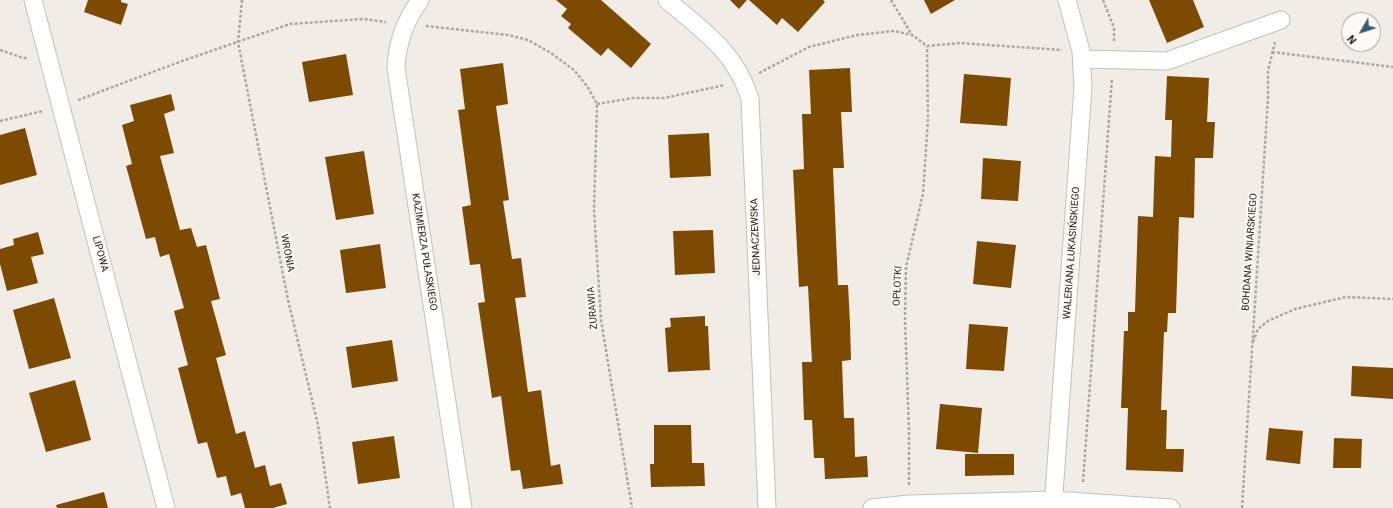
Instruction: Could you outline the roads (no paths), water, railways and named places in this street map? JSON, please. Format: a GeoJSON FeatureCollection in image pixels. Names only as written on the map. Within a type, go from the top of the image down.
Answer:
{"type":"FeatureCollection","features":[{"type":"Feature","properties":{"kind":"street","name":"LIPOWA"},"geometry":{"type":"LineString","coordinates":[[33,0],[62,106],[166,508]]}},
{"type":"Feature","properties":{"kind":"street","name":"KAZIMIERZA PUŁASKIEGO"},"geometry":{"type":"LineString","coordinates":[[420,0],[405,24],[398,47],[396,68],[463,508]]}},
{"type":"Feature","properties":{"kind":"street","name":"JEDNACZEWSKA"},"geometry":{"type":"LineString","coordinates":[[667,0],[724,49],[744,81],[750,99],[752,115],[767,508]]}},
{"type":"Feature","properties":{"kind":"street","name":"WALERIANA ŁUKASIŃSKIEGO"},"geometry":{"type":"LineString","coordinates":[[1054,504],[1082,111],[1082,55],[1067,0]]}},
{"type":"Feature","properties":{"kind":"street"},"geometry":{"type":"LineString","coordinates":[[1082,55],[1114,60],[1167,61],[1281,20]]}},
{"type":"Feature","properties":{"kind":"street"},"geometry":{"type":"LineString","coordinates":[[872,508],[909,504],[1054,504],[1082,502],[1171,508]]}}]}
